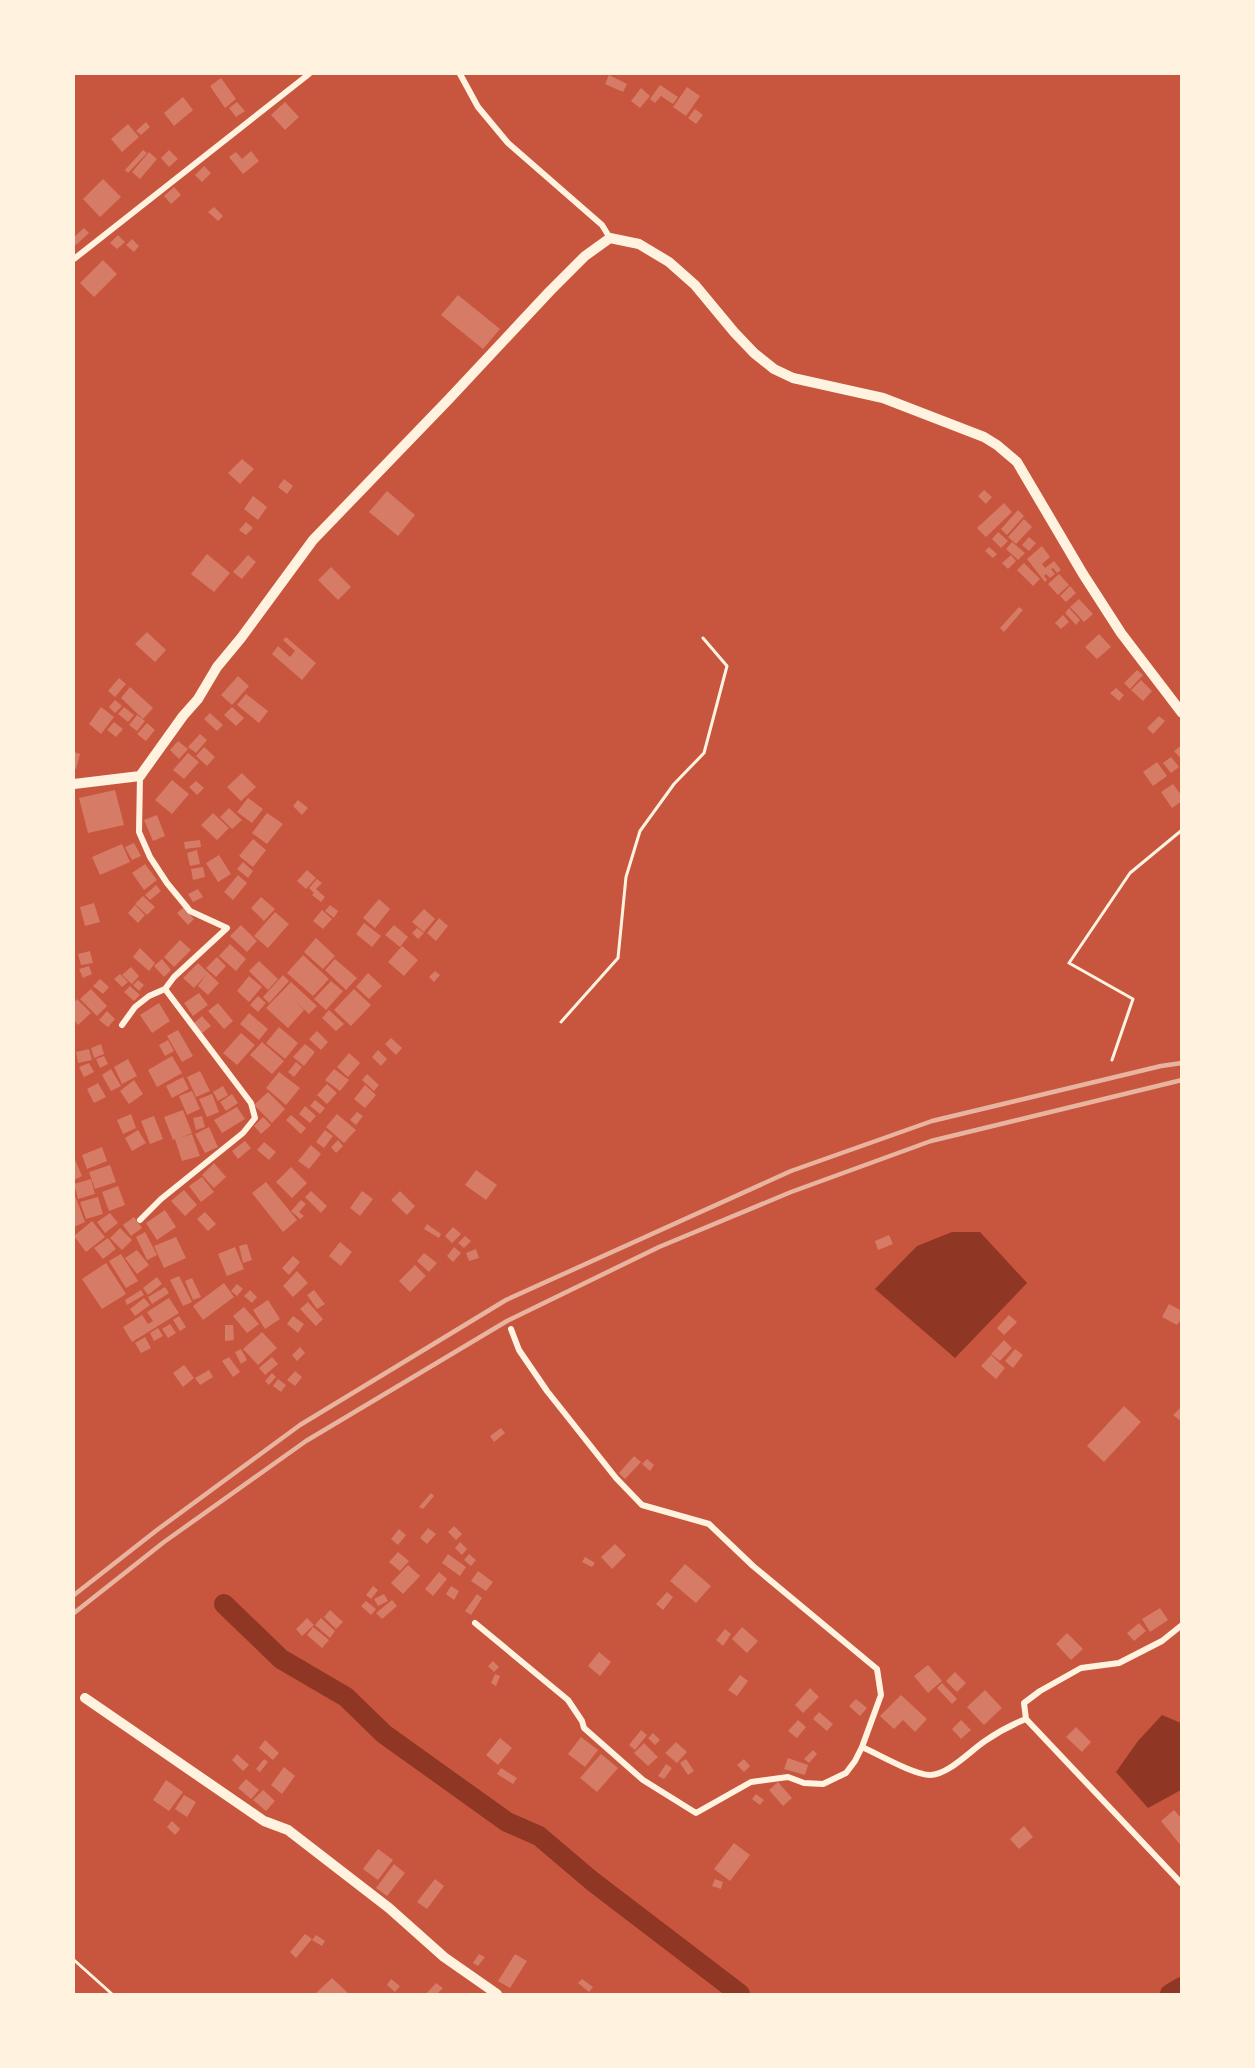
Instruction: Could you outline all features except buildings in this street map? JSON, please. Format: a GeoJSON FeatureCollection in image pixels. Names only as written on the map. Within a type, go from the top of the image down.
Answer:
{"type":"FeatureCollection","features":[{"type":"Feature","properties":{"kind":"street"},"geometry":{"type":"LineString","coordinates":[[74,259],[309,74]]}},
{"type":"Feature","properties":{"kind":"street"},"geometry":{"type":"LineString","coordinates":[[460,74],[478,107],[508,143],[602,225],[610,238],[639,244],[669,262],[695,285],[754,353],[774,369],[793,378],[883,398],[984,437],[1017,462],[1108,613],[1182,713]]}},
{"type":"Feature","properties":{"kind":"street"},"geometry":{"type":"LineString","coordinates":[[122,1025],[135,1007],[149,996],[165,989],[174,977],[227,928],[190,911],[167,883],[150,857],[139,832],[140,776],[198,699],[217,667],[313,540],[557,284],[585,256],[610,238]]}},
{"type":"Feature","properties":{"kind":"street"},"geometry":{"type":"LineString","coordinates":[[74,784],[140,776]]}},
{"type":"Feature","properties":{"kind":"street"},"geometry":{"type":"LineString","coordinates":[[140,1220],[161,1198],[243,1133],[255,1118],[251,1103],[165,989]]}},
{"type":"Feature","properties":{"kind":"street"},"geometry":{"type":"LineString","coordinates":[[475,1623],[568,1700],[584,1728],[643,1780],[696,1813],[752,1782],[788,1777],[804,1783],[822,1784],[846,1773],[862,1747],[881,1695],[877,1669],[753,1566],[709,1524],[642,1505],[616,1478],[547,1391],[519,1350],[512,1329]]}},
{"type":"Feature","properties":{"kind":"street"},"geometry":{"type":"LineString","coordinates":[[1182,1625],[1162,1641],[1119,1663],[1081,1668],[1040,1691],[1024,1703],[1026,1719],[1182,1884]]}},
{"type":"Feature","properties":{"kind":"street"},"geometry":{"type":"LineString","coordinates":[[85,1698],[264,1821],[288,1830],[388,1908],[444,1957],[497,1995]]}},
{"type":"Feature","properties":{"kind":"street"},"geometry":{"type":"LineString","coordinates":[[862,1747],[914,1771],[929,1775],[943,1773],[986,1740],[1010,1725],[1026,1719]]}},
{"type":"Feature","properties":{"kind":"path"},"geometry":{"type":"LineString","coordinates":[[561,1022],[618,958],[626,877],[640,831],[675,784],[704,753],[727,666],[703,638]]}},
{"type":"Feature","properties":{"kind":"path"},"geometry":{"type":"LineString","coordinates":[[1112,1060],[1133,999],[1069,963],[1130,873],[1182,830]]}},
{"type":"Feature","properties":{"kind":"path"},"geometry":{"type":"LineString","coordinates":[[74,1959],[112,1995]]}},
{"type":"Feature","properties":{"kind":"shaded area"},"geometry":{"type":"Polygon","coordinates":[[[952,1232],[980,1232],[1027,1283],[955,1358],[875,1289],[917,1246],[952,1232]]]}},
{"type":"Feature","properties":{"kind":"shaded area"},"geometry":{"type":"Polygon","coordinates":[[[1162,1715],[1181,1723],[1181,1790],[1148,1808],[1116,1772],[1138,1741],[1162,1715]]]}},
{"type":"Feature","properties":{"kind":"waterway"},"geometry":{"type":"LineString","coordinates":[[224,1604],[281,1659],[346,1697],[384,1734],[507,1822],[539,1836],[592,1881],[740,1994]]}},
{"type":"Feature","properties":{"kind":"waterway"},"geometry":{"type":"LineString","coordinates":[[1170,1994],[1182,1987]]}},
{"type":"Feature","properties":{"kind":"railway"},"geometry":{"type":"LineString","coordinates":[[74,1595],[157,1530],[300,1425],[506,1300],[791,1171],[932,1121],[1161,1066],[1182,1063]]}},
{"type":"Feature","properties":{"kind":"railway"},"geometry":{"type":"LineString","coordinates":[[74,1613],[164,1542],[306,1441],[507,1321],[659,1247],[791,1192],[931,1141],[1182,1080]]}}]}
